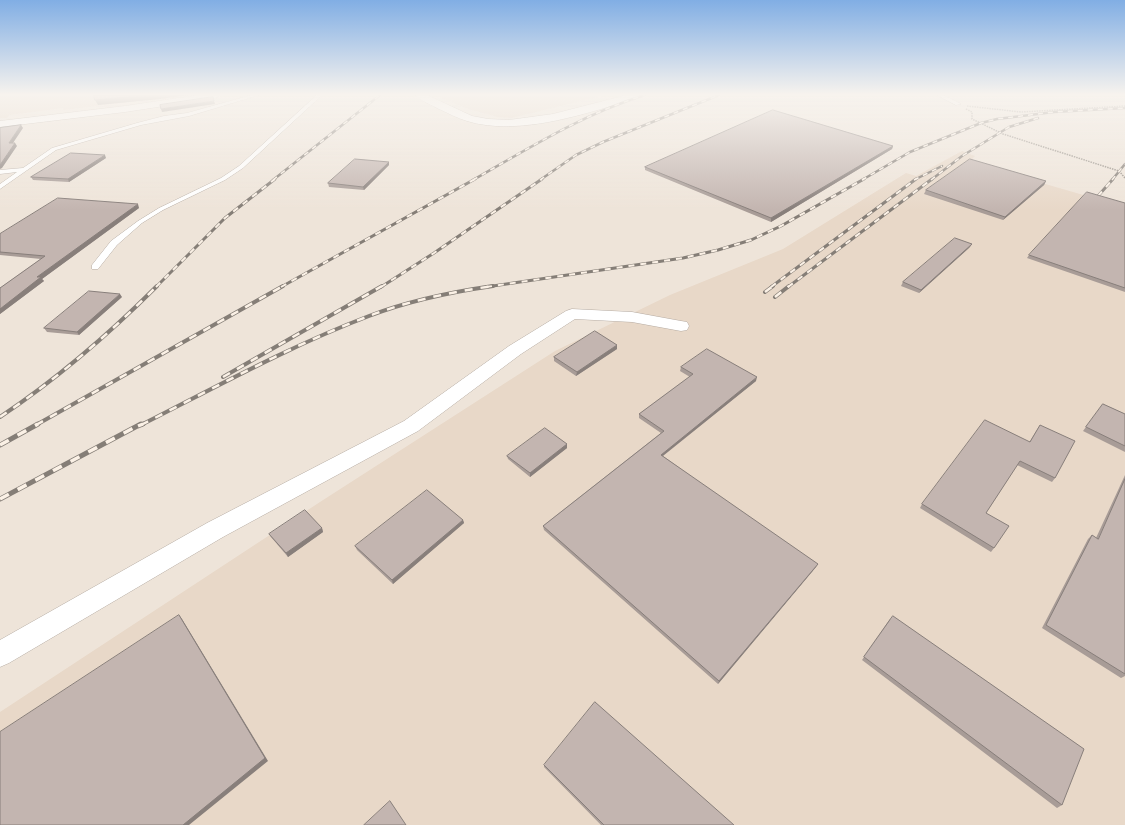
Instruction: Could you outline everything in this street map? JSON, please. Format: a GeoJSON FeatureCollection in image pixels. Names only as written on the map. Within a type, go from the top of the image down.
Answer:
{"type":"FeatureCollection","features":[{"type":"Feature","properties":{"kind":"street"},"geometry":{"type":"LineString","coordinates":[[0,654],[216,530],[411,426],[515,350],[572,314],[632,316],[681,326]]}},
{"type":"Feature","properties":{"kind":"lane"},"geometry":{"type":"LineString","coordinates":[[0,187],[54,149],[106,134]]}},
{"type":"Feature","properties":{"kind":"lane"},"geometry":{"type":"LineString","coordinates":[[95,267],[114,243],[140,222],[161,209],[223,179],[241,167],[278,134]]}},
{"type":"Feature","properties":{"kind":"lane"},"geometry":{"type":"LineString","coordinates":[[0,172],[24,170]]}},
{"type":"Feature","properties":{"kind":"path"},"geometry":{"type":"LineString","coordinates":[[1002,134],[1119,171],[1125,178]]}},
{"type":"Feature","properties":{"kind":"shaded area"},"geometry":{"type":"Polygon","coordinates":[[[962,151],[975,156],[969,162],[1125,207],[1125,825],[0,825],[0,712],[320,502],[555,351],[670,295],[783,249],[906,173],[916,176],[962,151]]]}},
{"type":"Feature","properties":{"kind":"building"},"geometry":{"type":"Polygon","coordinates":[[[0,134],[15,134],[9,143],[15,143],[0,165],[0,134]]]}},
{"type":"Feature","properties":{"kind":"building"},"geometry":{"type":"Polygon","coordinates":[[[720,134],[851,134],[893,146],[771,218],[645,167],[720,134]]]}},
{"type":"Feature","properties":{"kind":"building"},"geometry":{"type":"Polygon","coordinates":[[[71,153],[105,155],[68,179],[31,177],[71,153]]]}},
{"type":"Feature","properties":{"kind":"building"},"geometry":{"type":"Polygon","coordinates":[[[355,159],[389,162],[363,187],[328,183],[355,159]]]}},
{"type":"Feature","properties":{"kind":"building"},"geometry":{"type":"Polygon","coordinates":[[[970,159],[1046,181],[1005,217],[926,190],[970,159]]]}},
{"type":"Feature","properties":{"kind":"building"},"geometry":{"type":"Polygon","coordinates":[[[1087,192],[1125,203],[1125,288],[1029,255],[1087,192]]]}},
{"type":"Feature","properties":{"kind":"building"},"geometry":{"type":"Polygon","coordinates":[[[58,198],[138,204],[37,277],[41,277],[0,309],[0,288],[45,256],[0,252],[0,234],[58,198]]]}},
{"type":"Feature","properties":{"kind":"building"},"geometry":{"type":"Polygon","coordinates":[[[955,238],[972,244],[921,290],[903,282],[955,238]]]}},
{"type":"Feature","properties":{"kind":"building"},"geometry":{"type":"Polygon","coordinates":[[[89,291],[120,294],[77,332],[44,328],[89,291]]]}},
{"type":"Feature","properties":{"kind":"building"},"geometry":{"type":"Polygon","coordinates":[[[595,331],[617,345],[577,372],[554,357],[595,331]]]}},
{"type":"Feature","properties":{"kind":"building"},"geometry":{"type":"Polygon","coordinates":[[[707,349],[757,377],[661,455],[818,564],[719,681],[543,526],[664,431],[639,414],[693,374],[681,367],[707,349]]]}},
{"type":"Feature","properties":{"kind":"building"},"geometry":{"type":"Polygon","coordinates":[[[1103,404],[1125,414],[1125,446],[1086,427],[1103,404]]]}},
{"type":"Feature","properties":{"kind":"building"},"geometry":{"type":"Polygon","coordinates":[[[985,420],[1030,442],[1040,425],[1075,441],[1055,478],[1020,461],[986,513],[1009,526],[994,548],[922,504],[985,420]]]}},
{"type":"Feature","properties":{"kind":"building"},"geometry":{"type":"Polygon","coordinates":[[[545,428],[567,444],[530,473],[507,456],[545,428]]]}},
{"type":"Feature","properties":{"kind":"building"},"geometry":{"type":"Polygon","coordinates":[[[1125,479],[1125,674],[1046,625],[1092,535],[1098,539],[1125,479]]]}},
{"type":"Feature","properties":{"kind":"building"},"geometry":{"type":"Polygon","coordinates":[[[427,490],[463,520],[392,580],[355,546],[427,490]]]}},
{"type":"Feature","properties":{"kind":"building"},"geometry":{"type":"Polygon","coordinates":[[[305,510],[322,528],[286,553],[269,534],[305,510]]]}},
{"type":"Feature","properties":{"kind":"building"},"geometry":{"type":"Polygon","coordinates":[[[179,615],[265,758],[183,825],[0,825],[0,732],[179,615]]]}},
{"type":"Feature","properties":{"kind":"building"},"geometry":{"type":"Polygon","coordinates":[[[893,616],[1084,749],[1062,805],[864,657],[893,616]]]}},
{"type":"Feature","properties":{"kind":"building"},"geometry":{"type":"Polygon","coordinates":[[[595,702],[734,825],[604,825],[544,765],[595,702]]]}},
{"type":"Feature","properties":{"kind":"building"},"geometry":{"type":"Polygon","coordinates":[[[390,801],[406,825],[364,825],[390,801]]]}},
{"type":"Feature","properties":{"kind":"railway"},"geometry":{"type":"LineString","coordinates":[[273,180],[332,134]]}},
{"type":"Feature","properties":{"kind":"railway"},"geometry":{"type":"LineString","coordinates":[[473,180],[556,134]]}},
{"type":"Feature","properties":{"kind":"railway"},"geometry":{"type":"LineString","coordinates":[[540,180],[576,155],[624,134]]}},
{"type":"Feature","properties":{"kind":"railway"},"geometry":{"type":"LineString","coordinates":[[862,180],[910,152],[955,134]]}},
{"type":"Feature","properties":{"kind":"railway"},"geometry":{"type":"LineString","coordinates":[[931,180],[962,156],[998,134]]}},
{"type":"Feature","properties":{"kind":"railway"},"geometry":{"type":"LineString","coordinates":[[1112,180],[1125,164]]}},
{"type":"Feature","properties":{"kind":"railway"},"geometry":{"type":"LineString","coordinates":[[916,179],[942,166]]}},
{"type":"Feature","properties":{"kind":"railway"},"geometry":{"type":"LineString","coordinates":[[157,286],[225,218],[275,179]]}},
{"type":"Feature","properties":{"kind":"railway"},"geometry":{"type":"LineString","coordinates":[[281,287],[475,179]]}},
{"type":"Feature","properties":{"kind":"railway"},"geometry":{"type":"LineString","coordinates":[[381,287],[434,253],[542,179]]}},
{"type":"Feature","properties":{"kind":"railway"},"geometry":{"type":"LineString","coordinates":[[486,287],[683,258],[718,250],[751,240],[781,226],[864,179]]}},
{"type":"Feature","properties":{"kind":"railway"},"geometry":{"type":"LineString","coordinates":[[771,287],[916,179]]}},
{"type":"Feature","properties":{"kind":"railway"},"geometry":{"type":"LineString","coordinates":[[788,287],[932,179]]}},
{"type":"Feature","properties":{"kind":"railway"},"geometry":{"type":"LineString","coordinates":[[1098,196],[1113,179]]}},
{"type":"Feature","properties":{"kind":"railway"},"geometry":{"type":"LineString","coordinates":[[0,417],[82,356],[157,286]]}},
{"type":"Feature","properties":{"kind":"railway"},"geometry":{"type":"LineString","coordinates":[[36,425],[283,286]]}},
{"type":"Feature","properties":{"kind":"railway"},"geometry":{"type":"LineString","coordinates":[[223,377],[382,286]]}},
{"type":"Feature","properties":{"kind":"railway"},"geometry":{"type":"LineString","coordinates":[[143,424],[311,340],[369,316],[430,298],[493,286]]}},
{"type":"Feature","properties":{"kind":"railway"},"geometry":{"type":"LineString","coordinates":[[765,292],[773,286]]}},
{"type":"Feature","properties":{"kind":"railway"},"geometry":{"type":"LineString","coordinates":[[775,297],[789,286]]}},
{"type":"Feature","properties":{"kind":"railway"},"geometry":{"type":"LineString","coordinates":[[0,445],[38,424]]}},
{"type":"Feature","properties":{"kind":"railway"},"geometry":{"type":"LineString","coordinates":[[0,499],[141,424]]}},
{"type":"Feature","properties":{"kind":"railway"},"geometry":{"type":"LineString","coordinates":[[138,426],[143,424]]}}]}
